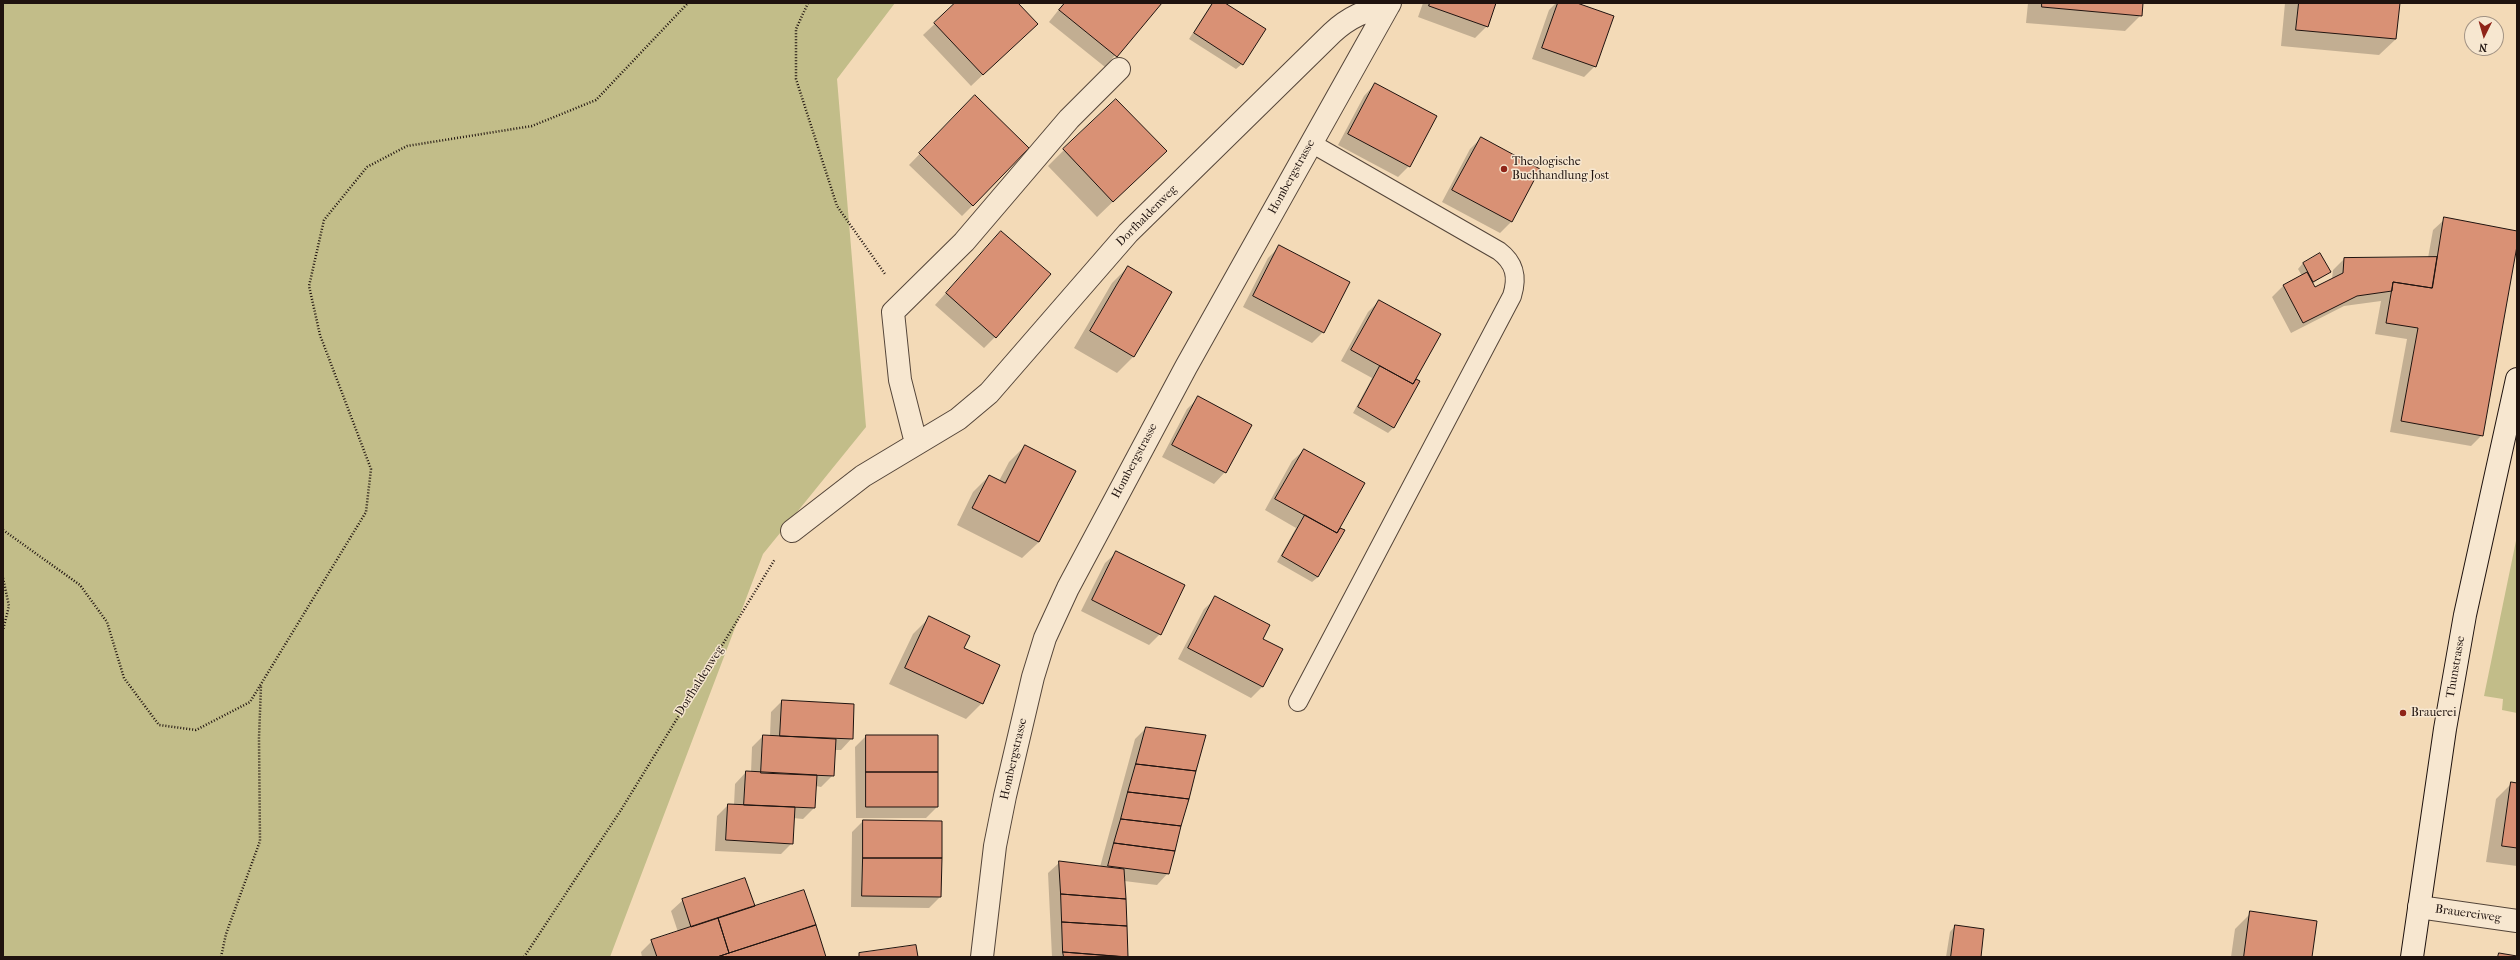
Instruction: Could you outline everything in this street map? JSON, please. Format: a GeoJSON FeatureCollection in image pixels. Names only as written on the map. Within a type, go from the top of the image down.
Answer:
{"type":"FeatureCollection","features":[{"type":"Feature","properties":{"kind":"street","name":"Hombergstrasse"},"geometry":{"type":"LineString","coordinates":[[982,957],[995,846],[1005,796],[1033,677],[1045,638],[1068,588],[1175,387],[1390,4]]}},
{"type":"Feature","properties":{"kind":"street","name":"Dorfhaldenweg"},"geometry":{"type":"LineString","coordinates":[[792,531],[863,476],[958,419],[989,392],[1128,233],[1332,33],[1344,22],[1364,11],[1390,4]]}},
{"type":"Feature","properties":{"kind":"street"},"geometry":{"type":"LineString","coordinates":[[916,443],[900,380],[893,312],[964,242],[1069,119],[1120,69]]}},
{"type":"Feature","properties":{"kind":"street","name":"Thunstrasse"},"geometry":{"type":"LineString","coordinates":[[2412,957],[2445,729],[2464,623],[2517,380]]}},
{"type":"Feature","properties":{"kind":"street","name":"Brauereiweg"},"geometry":{"type":"LineString","coordinates":[[2419,907],[2517,921]]}},
{"type":"Feature","properties":{"kind":"lane"},"geometry":{"type":"LineString","coordinates":[[1298,702],[1512,296],[1516,282],[1514,268],[1507,257],[1499,251],[1311,143]]}},
{"type":"Feature","properties":{"kind":"path"},"geometry":{"type":"LineString","coordinates":[[3,530],[80,585],[107,622],[124,678],[159,725],[196,730],[250,702],[366,512],[372,469],[320,335],[309,286],[324,220],[367,167],[407,146],[532,126],[596,100],[688,3]]}},
{"type":"Feature","properties":{"kind":"path"},"geometry":{"type":"LineString","coordinates":[[808,3],[796,29],[796,79],[837,206],[904,301]]}},
{"type":"Feature","properties":{"kind":"path","name":"Dorfhaldenweg"},"geometry":{"type":"LineString","coordinates":[[524,957],[620,810],[792,531]]}},
{"type":"Feature","properties":{"kind":"path"},"geometry":{"type":"LineString","coordinates":[[3,578],[9,606],[3,630]]}},
{"type":"Feature","properties":{"kind":"path"},"geometry":{"type":"LineString","coordinates":[[221,957],[226,934],[260,841],[259,738],[261,684]]}},
{"type":"Feature","properties":{"kind":"shaded area"},"geometry":{"type":"Polygon","coordinates":[[[3,3],[895,3],[837,79],[866,427],[763,554],[610,957],[3,957],[3,3]]]}},
{"type":"Feature","properties":{"kind":"shaded area"},"geometry":{"type":"Polygon","coordinates":[[[2517,536],[2517,713],[2502,710],[2503,699],[2484,696],[2517,536]]]}},
{"type":"Feature","properties":{"kind":"building"},"geometry":{"type":"Polygon","coordinates":[[[955,3],[1018,3],[1038,24],[983,75],[934,23],[955,3]]]}},
{"type":"Feature","properties":{"kind":"building"},"geometry":{"type":"Polygon","coordinates":[[[1065,3],[1162,3],[1117,57],[1059,10],[1065,3]]]}},
{"type":"Feature","properties":{"kind":"building"},"geometry":{"type":"Polygon","coordinates":[[[1213,3],[1225,3],[1266,29],[1243,65],[1194,33],[1213,3]]]}},
{"type":"Feature","properties":{"kind":"building"},"geometry":{"type":"Polygon","coordinates":[[[1430,3],[1496,3],[1488,27],[1429,6],[1430,3]]]}},
{"type":"Feature","properties":{"kind":"building"},"geometry":{"type":"Polygon","coordinates":[[[1558,3],[1577,3],[1614,16],[1596,67],[1542,48],[1558,3]]]}},
{"type":"Feature","properties":{"kind":"building"},"geometry":{"type":"Polygon","coordinates":[[[2042,3],[2143,3],[2142,16],[2042,7],[2042,3]]]}},
{"type":"Feature","properties":{"kind":"building"},"geometry":{"type":"Polygon","coordinates":[[[2299,3],[2400,3],[2396,39],[2296,30],[2299,3]]]}},
{"type":"Feature","properties":{"kind":"building"},"geometry":{"type":"Polygon","coordinates":[[[1375,83],[1437,116],[1410,167],[1348,134],[1375,83]]]}},
{"type":"Feature","properties":{"kind":"building"},"geometry":{"type":"Polygon","coordinates":[[[975,95],[1029,148],[973,206],[919,153],[975,95]]]}},
{"type":"Feature","properties":{"kind":"building"},"geometry":{"type":"Polygon","coordinates":[[[1116,99],[1167,151],[1113,202],[1063,149],[1116,99]]]}},
{"type":"Feature","properties":{"kind":"building"},"geometry":{"type":"Polygon","coordinates":[[[1481,137],[1540,169],[1512,222],[1452,190],[1481,137]]]}},
{"type":"Feature","properties":{"kind":"building"},"geometry":{"type":"Polygon","coordinates":[[[2444,217],[2517,231],[2517,246],[2483,436],[2401,421],[2418,328],[2386,323],[2393,282],[2432,288],[2444,217]]]}},
{"type":"Feature","properties":{"kind":"building"},"geometry":{"type":"Polygon","coordinates":[[[1001,231],[1051,274],[996,338],[946,293],[1001,231]]]}},
{"type":"Feature","properties":{"kind":"building"},"geometry":{"type":"Polygon","coordinates":[[[1279,245],[1350,282],[1324,333],[1253,296],[1279,245]]]}},
{"type":"Feature","properties":{"kind":"building"},"geometry":{"type":"Polygon","coordinates":[[[2320,253],[2331,272],[2313,282],[2303,263],[2320,253]]]}},
{"type":"Feature","properties":{"kind":"building"},"geometry":{"type":"Polygon","coordinates":[[[2437,257],[2432,288],[2393,282],[2392,291],[2357,296],[2303,323],[2283,285],[2307,272],[2315,287],[2343,273],[2344,258],[2437,257]]]}},
{"type":"Feature","properties":{"kind":"building"},"geometry":{"type":"Polygon","coordinates":[[[1128,266],[1172,292],[1134,357],[1090,331],[1128,266]]]}},
{"type":"Feature","properties":{"kind":"building"},"geometry":{"type":"Polygon","coordinates":[[[1379,300],[1441,334],[1413,384],[1351,350],[1379,300]]]}},
{"type":"Feature","properties":{"kind":"building"},"geometry":{"type":"Polygon","coordinates":[[[1380,366],[1413,384],[1416,379],[1420,381],[1394,428],[1358,407],[1380,366]]]}},
{"type":"Feature","properties":{"kind":"building"},"geometry":{"type":"Polygon","coordinates":[[[1198,396],[1252,425],[1226,473],[1172,445],[1198,396]]]}},
{"type":"Feature","properties":{"kind":"building"},"geometry":{"type":"Polygon","coordinates":[[[1025,445],[1076,471],[1039,542],[972,508],[989,475],[1005,483],[1025,445]]]}},
{"type":"Feature","properties":{"kind":"building"},"geometry":{"type":"Polygon","coordinates":[[[1304,449],[1365,483],[1337,533],[1275,499],[1304,449]]]}},
{"type":"Feature","properties":{"kind":"building"},"geometry":{"type":"Polygon","coordinates":[[[1305,515],[1337,533],[1340,528],[1345,530],[1318,577],[1282,556],[1305,515]]]}},
{"type":"Feature","properties":{"kind":"building"},"geometry":{"type":"Polygon","coordinates":[[[1116,551],[1185,585],[1161,635],[1092,600],[1116,551]]]}},
{"type":"Feature","properties":{"kind":"building"},"geometry":{"type":"Polygon","coordinates":[[[1215,596],[1270,625],[1263,639],[1283,649],[1263,687],[1188,648],[1215,596]]]}},
{"type":"Feature","properties":{"kind":"building"},"geometry":{"type":"Polygon","coordinates":[[[929,616],[970,636],[964,648],[1000,665],[983,704],[905,668],[929,616]]]}},
{"type":"Feature","properties":{"kind":"building"},"geometry":{"type":"Polygon","coordinates":[[[782,700],[854,704],[853,739],[780,736],[782,700]]]}},
{"type":"Feature","properties":{"kind":"building"},"geometry":{"type":"Polygon","coordinates":[[[1146,727],[1206,735],[1196,771],[1136,764],[1146,727]]]}},
{"type":"Feature","properties":{"kind":"building"},"geometry":{"type":"Polygon","coordinates":[[[763,735],[836,739],[834,776],[761,773],[763,735]]]}},
{"type":"Feature","properties":{"kind":"building"},"geometry":{"type":"Polygon","coordinates":[[[866,735],[938,735],[938,772],[866,772],[866,735]]]}},
{"type":"Feature","properties":{"kind":"building"},"geometry":{"type":"Polygon","coordinates":[[[1136,764],[1196,771],[1189,799],[1128,792],[1136,764]]]}},
{"type":"Feature","properties":{"kind":"building"},"geometry":{"type":"Polygon","coordinates":[[[746,771],[817,775],[815,808],[744,805],[746,771]]]}},
{"type":"Feature","properties":{"kind":"building"},"geometry":{"type":"Polygon","coordinates":[[[866,772],[938,772],[938,807],[866,807],[866,772]]]}},
{"type":"Feature","properties":{"kind":"building"},"geometry":{"type":"Polygon","coordinates":[[[2511,782],[2517,783],[2517,848],[2502,846],[2511,782]]]}},
{"type":"Feature","properties":{"kind":"building"},"geometry":{"type":"Polygon","coordinates":[[[1128,792],[1189,799],[1181,826],[1121,819],[1128,792]]]}},
{"type":"Feature","properties":{"kind":"building"},"geometry":{"type":"Polygon","coordinates":[[[728,804],[795,807],[793,844],[726,840],[728,804]]]}},
{"type":"Feature","properties":{"kind":"building"},"geometry":{"type":"Polygon","coordinates":[[[1121,819],[1181,826],[1175,851],[1114,843],[1121,819]]]}},
{"type":"Feature","properties":{"kind":"building"},"geometry":{"type":"Polygon","coordinates":[[[863,820],[942,821],[942,858],[863,858],[863,820]]]}},
{"type":"Feature","properties":{"kind":"building"},"geometry":{"type":"Polygon","coordinates":[[[1114,843],[1175,851],[1169,874],[1108,866],[1114,843]]]}},
{"type":"Feature","properties":{"kind":"building"},"geometry":{"type":"Polygon","coordinates":[[[863,858],[942,858],[941,897],[862,896],[863,858]]]}},
{"type":"Feature","properties":{"kind":"building"},"geometry":{"type":"Polygon","coordinates":[[[1059,861],[1124,869],[1126,899],[1061,894],[1059,861]]]}},
{"type":"Feature","properties":{"kind":"building"},"geometry":{"type":"Polygon","coordinates":[[[745,878],[755,906],[691,927],[682,899],[745,878]]]}},
{"type":"Feature","properties":{"kind":"building"},"geometry":{"type":"Polygon","coordinates":[[[804,890],[816,925],[729,953],[718,918],[804,890]]]}},
{"type":"Feature","properties":{"kind":"building"},"geometry":{"type":"Polygon","coordinates":[[[1061,894],[1126,899],[1127,926],[1062,922],[1061,894]]]}},
{"type":"Feature","properties":{"kind":"building"},"geometry":{"type":"Polygon","coordinates":[[[2250,911],[2317,921],[2312,957],[2244,957],[2250,911]]]}},
{"type":"Feature","properties":{"kind":"building"},"geometry":{"type":"Polygon","coordinates":[[[718,918],[729,953],[717,957],[657,957],[651,940],[718,918]]]}},
{"type":"Feature","properties":{"kind":"building"},"geometry":{"type":"Polygon","coordinates":[[[1062,922],[1127,926],[1128,957],[1063,952],[1062,922]]]}},
{"type":"Feature","properties":{"kind":"building"},"geometry":{"type":"Polygon","coordinates":[[[816,925],[826,957],[717,957],[729,953],[816,925]]]}},
{"type":"Feature","properties":{"kind":"building"},"geometry":{"type":"Polygon","coordinates":[[[1955,925],[1984,929],[1981,957],[1951,957],[1955,925]]]}},
{"type":"Feature","properties":{"kind":"building"},"geometry":{"type":"Polygon","coordinates":[[[916,945],[918,957],[859,957],[859,953],[916,945]]]}},
{"type":"Feature","properties":{"kind":"building"},"geometry":{"type":"Polygon","coordinates":[[[1063,952],[1125,957],[1064,957],[1063,952]]]}},
{"type":"Feature","properties":{"kind":"building"},"geometry":{"type":"Polygon","coordinates":[[[2499,953],[2517,956],[2517,957],[2498,957],[2499,953]]]}},
{"type":"Feature","properties":{"kind":"place","name":"Theologische Buchhandlung Jost"},"geometry":{"type":"Point","coordinates":[1504,169]}},
{"type":"Feature","properties":{"kind":"place","name":"Brauerei"},"geometry":{"type":"Point","coordinates":[2403,713]}}]}
